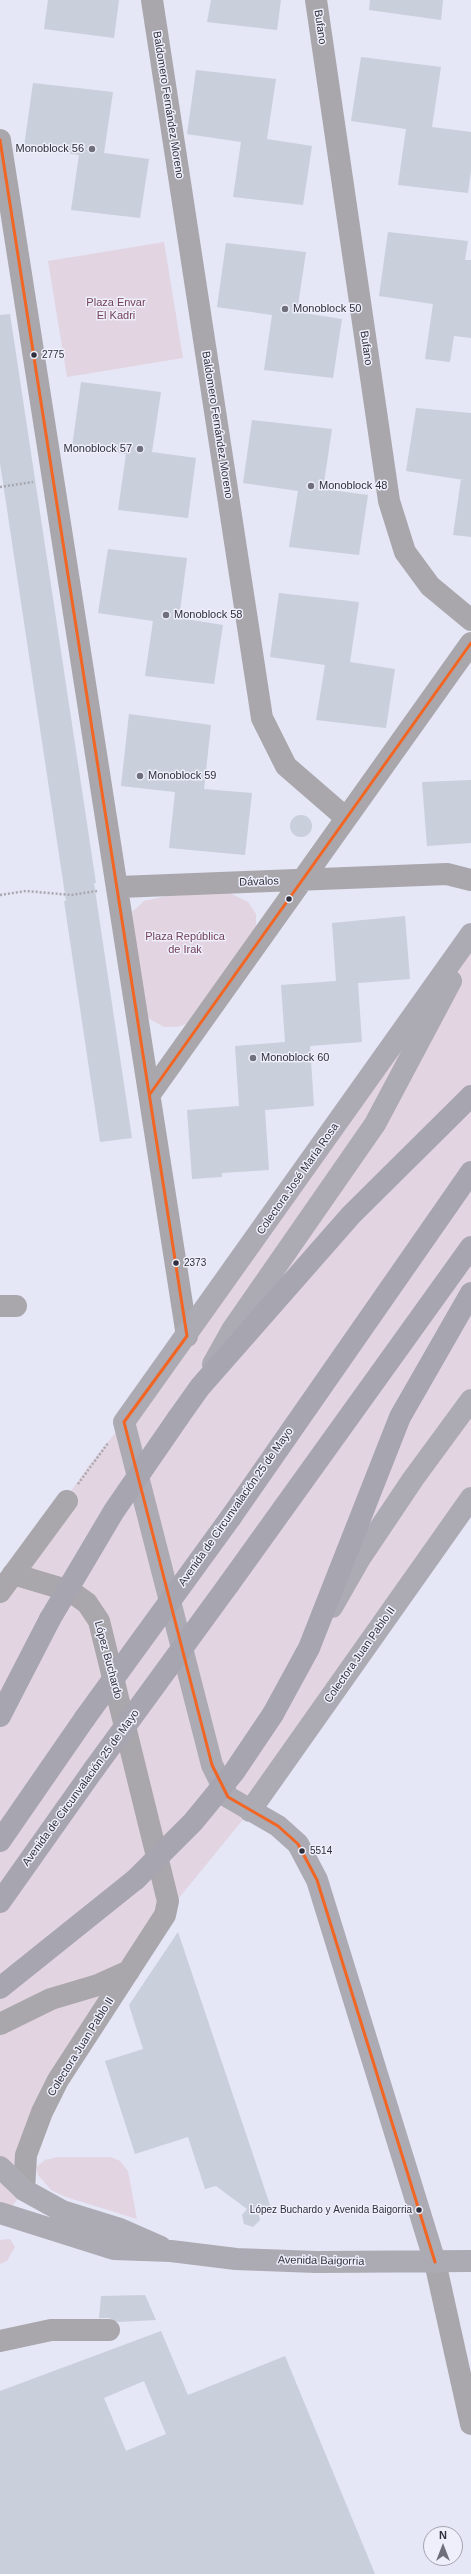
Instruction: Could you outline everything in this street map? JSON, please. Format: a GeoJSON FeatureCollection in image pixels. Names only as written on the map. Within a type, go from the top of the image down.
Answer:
{"type":"FeatureCollection","features":[{"type":"Feature","properties":{"kind":"highway"},"geometry":{"type":"LineString","coordinates":[[0,1716],[50,1619],[114,1511],[200,1387],[351,1215],[471,1096]]}},
{"type":"Feature","properties":{"kind":"highway","name":"Avenida de Circunvalación 25 de Mayo"},"geometry":{"type":"LineString","coordinates":[[0,1841],[85,1718],[231,1516],[471,1172]]}},
{"type":"Feature","properties":{"kind":"highway","name":"Avenida de Circunvalación 25 de Mayo"},"geometry":{"type":"LineString","coordinates":[[0,1902],[94,1769],[471,1247]]}},
{"type":"Feature","properties":{"kind":"highway"},"geometry":{"type":"LineString","coordinates":[[0,1988],[136,1879],[197,1816],[234,1772],[274,1714],[309,1648],[400,1417],[436,1350],[471,1293]]}},
{"type":"Feature","properties":{"kind":"main road","name":"Colectora José María Rosa"},"geometry":{"type":"LineString","coordinates":[[250,1811],[228,1797],[212,1765],[124,1422],[187,1336],[471,934]]}},
{"type":"Feature","properties":{"kind":"main road"},"geometry":{"type":"LineString","coordinates":[[200,1387],[232,1330],[375,1124],[431,1021],[471,941]]}},
{"type":"Feature","properties":{"kind":"main road"},"geometry":{"type":"LineString","coordinates":[[309,1648],[365,1552],[413,1479],[471,1400]]}},
{"type":"Feature","properties":{"kind":"main road","name":"Colectora Juan Pablo II"},"geometry":{"type":"LineString","coordinates":[[250,1811],[471,1498]]}},
{"type":"Feature","properties":{"kind":"main road"},"geometry":{"type":"LineString","coordinates":[[250,1811],[278,1826],[298,1844],[317,1880],[435,2262]]}},
{"type":"Feature","properties":{"kind":"main road","name":"Avenida Baigorria"},"geometry":{"type":"LineString","coordinates":[[0,2167],[24,2190],[62,2211],[120,2229],[171,2251]]}},
{"type":"Feature","properties":{"kind":"main road","name":"Avenida Baigorria"},"geometry":{"type":"LineString","coordinates":[[2,2215],[114,2249],[171,2251],[236,2258],[435,2262],[471,2261]]}},
{"type":"Feature","properties":{"kind":"street","name":"Baldomero Fernández Moreno"},"geometry":{"type":"LineString","coordinates":[[152,0],[262,718],[286,766],[346,818]]}},
{"type":"Feature","properties":{"kind":"street","name":"Bufano"},"geometry":{"type":"LineString","coordinates":[[316,0],[389,501],[405,552],[430,586],[471,620]]}},
{"type":"Feature","properties":{"kind":"street"},"geometry":{"type":"LineString","coordinates":[[0,140],[119,887],[187,1336]]}},
{"type":"Feature","properties":{"kind":"street"},"geometry":{"type":"LineString","coordinates":[[150,1094],[304,880],[346,818],[471,643]]}},
{"type":"Feature","properties":{"kind":"street","name":"Dávalos"},"geometry":{"type":"LineString","coordinates":[[119,887],[447,874],[471,880]]}},
{"type":"Feature","properties":{"kind":"street"},"geometry":{"type":"LineString","coordinates":[[0,1592],[66,1501]]}},
{"type":"Feature","properties":{"kind":"street","name":"López Buchardo"},"geometry":{"type":"LineString","coordinates":[[13,1574],[70,1591],[88,1603],[99,1621],[166,1890],[165,1915]]}},
{"type":"Feature","properties":{"kind":"street","name":"Colectora Juan Pablo II"},"geometry":{"type":"LineString","coordinates":[[24,2190],[26,2154],[42,2112],[58,2080],[165,1915]]}},
{"type":"Feature","properties":{"kind":"street"},"geometry":{"type":"LineString","coordinates":[[0,2024],[51,2000],[98,1985],[129,1971]]}},
{"type":"Feature","properties":{"kind":"street"},"geometry":{"type":"LineString","coordinates":[[435,2262],[452,2335],[462,2391],[471,2424]]}},
{"type":"Feature","properties":{"kind":"street"},"geometry":{"type":"LineString","coordinates":[[0,2341],[51,2330],[109,2330]]}},
{"type":"Feature","properties":{"kind":"path"},"geometry":{"type":"LineString","coordinates":[[0,487],[54,478]]}},
{"type":"Feature","properties":{"kind":"path"},"geometry":{"type":"LineString","coordinates":[[0,895],[26,891],[72,895],[119,887]]}},
{"type":"Feature","properties":{"kind":"green space","name":"Plaza Envar El Kadri"},"geometry":{"type":"Polygon","coordinates":[[[164,242],[183,358],[67,377],[48,261],[164,242]]]}},
{"type":"Feature","properties":{"kind":"green space","name":"Plaza República de Irak"},"geometry":{"type":"Polygon","coordinates":[[[230,893],[248,902],[256,914],[256,930],[186,1024],[177,1027],[164,1027],[153,1021],[145,1015],[133,934],[132,912],[144,901],[176,894],[230,893]]]}},
{"type":"Feature","properties":{"kind":"green space"},"geometry":{"type":"Polygon","coordinates":[[[471,934],[471,1498],[250,1811],[165,1915],[58,2080],[24,2190],[6,2215],[0,2217],[0,1592],[90,1464],[124,1422],[471,934]]]}},
{"type":"Feature","properties":{"kind":"green space"},"geometry":{"type":"Polygon","coordinates":[[[58,2157],[111,2157],[120,2161],[128,2171],[137,2219],[66,2197],[51,2190],[38,2175],[36,2167],[45,2160],[58,2157]]]}},
{"type":"Feature","properties":{"kind":"green space"},"geometry":{"type":"Polygon","coordinates":[[[10,2239],[15,2247],[7,2261],[0,2264],[0,2240],[10,2239]]]}},
{"type":"Feature","properties":{"kind":"building"},"geometry":{"type":"Polygon","coordinates":[[[48,0],[119,0],[114,38],[44,29],[48,0]]]}},
{"type":"Feature","properties":{"kind":"building"},"geometry":{"type":"Polygon","coordinates":[[[211,0],[281,0],[277,30],[207,22],[211,0]]]}},
{"type":"Feature","properties":{"kind":"building"},"geometry":{"type":"Polygon","coordinates":[[[370,0],[443,0],[441,20],[369,10],[370,0]]]}},
{"type":"Feature","properties":{"kind":"building"},"geometry":{"type":"Polygon","coordinates":[[[361,57],[441,67],[432,127],[471,132],[471,170],[468,193],[398,185],[406,129],[351,121],[361,57]]]}},
{"type":"Feature","properties":{"kind":"building"},"geometry":{"type":"Polygon","coordinates":[[[196,70],[276,79],[267,139],[312,146],[303,205],[233,197],[241,142],[187,134],[196,70]]]}},
{"type":"Feature","properties":{"kind":"building","name":"Monoblock 56"},"geometry":{"type":"Polygon","coordinates":[[[33,83],[113,92],[104,153],[149,159],[140,218],[71,210],[79,155],[24,147],[33,83]]]}},
{"type":"Feature","properties":{"kind":"building"},"geometry":{"type":"Polygon","coordinates":[[[388,232],[468,241],[465,260],[471,260],[471,338],[454,336],[450,362],[425,359],[433,304],[379,296],[388,232]]]}},
{"type":"Feature","properties":{"kind":"building","name":"Monoblock 50"},"geometry":{"type":"Polygon","coordinates":[[[226,243],[306,252],[297,312],[342,319],[333,378],[264,370],[272,315],[217,307],[226,243]]]}},
{"type":"Feature","properties":{"kind":"building"},"geometry":{"type":"Polygon","coordinates":[[[10,314],[96,883],[94,883],[132,1138],[100,1142],[64,901],[66,901],[0,463],[0,315],[10,314]]]}},
{"type":"Feature","properties":{"kind":"building","name":"Monoblock 57"},"geometry":{"type":"Polygon","coordinates":[[[81,382],[161,392],[152,452],[196,458],[188,518],[118,510],[126,454],[72,447],[81,382]]]}},
{"type":"Feature","properties":{"kind":"building"},"geometry":{"type":"Polygon","coordinates":[[[416,408],[471,413],[471,537],[453,535],[461,480],[406,471],[416,408]]]}},
{"type":"Feature","properties":{"kind":"building","name":"Monoblock 48"},"geometry":{"type":"Polygon","coordinates":[[[252,420],[332,429],[323,489],[368,495],[359,555],[289,547],[298,491],[243,483],[252,420]]]}},
{"type":"Feature","properties":{"kind":"building","name":"Monoblock 58"},"geometry":{"type":"Polygon","coordinates":[[[108,549],[187,558],[179,618],[223,625],[214,684],[145,676],[153,621],[98,613],[108,549]]]}},
{"type":"Feature","properties":{"kind":"building"},"geometry":{"type":"Polygon","coordinates":[[[279,593],[359,602],[350,662],[395,669],[386,728],[316,720],[325,665],[270,657],[279,593]]]}},
{"type":"Feature","properties":{"kind":"building","name":"Monoblock 59"},"geometry":{"type":"Polygon","coordinates":[[[129,714],[211,725],[204,789],[252,793],[245,855],[169,848],[175,792],[121,786],[129,714]]]}},
{"type":"Feature","properties":{"kind":"building"},"geometry":{"type":"Polygon","coordinates":[[[471,780],[471,843],[427,846],[422,782],[471,780]]]}},
{"type":"Feature","properties":{"kind":"building"},"geometry":{"type":"Polygon","coordinates":[[[297,815],[305,815],[312,822],[312,830],[305,837],[297,837],[290,830],[290,822],[297,815]]]}},
{"type":"Feature","properties":{"kind":"building","name":"Monoblock 60"},"geometry":{"type":"Polygon","coordinates":[[[405,916],[410,979],[358,983],[362,1042],[310,1046],[314,1106],[265,1110],[269,1170],[222,1173],[222,1177],[192,1179],[187,1110],[239,1106],[235,1046],[285,1042],[281,985],[336,981],[332,923],[405,916]]]}},
{"type":"Feature","properties":{"kind":"building"},"geometry":{"type":"Polygon","coordinates":[[[178,1932],[271,2208],[258,2211],[260,2220],[253,2227],[244,2224],[242,2215],[247,2209],[216,2186],[205,2189],[188,2137],[135,2154],[105,2061],[143,2049],[129,2005],[178,1932]]]}},
{"type":"Feature","properties":{"kind":"building"},"geometry":{"type":"Polygon","coordinates":[[[145,2295],[156,2320],[118,2322],[109,2318],[99,2318],[101,2296],[145,2295]]]}},
{"type":"Feature","properties":{"kind":"building"},"geometry":{"type":"Polygon","coordinates":[[[161,2331],[188,2395],[285,2356],[375,2574],[0,2574],[0,2391],[161,2331]],[[144,2381],[104,2398],[126,2451],[166,2434],[144,2381]]]}},
{"type":"Feature","properties":{"kind":"transit line"},"geometry":{"type":"LineString","coordinates":[[0,140],[187,1336]]}},
{"type":"Feature","properties":{"kind":"transit line"},"geometry":{"type":"LineString","coordinates":[[150,1094],[471,643]]}},
{"type":"Feature","properties":{"kind":"transit line"},"geometry":{"type":"LineString","coordinates":[[124,1422],[187,1336]]}},
{"type":"Feature","properties":{"kind":"transit line"},"geometry":{"type":"LineString","coordinates":[[124,1422],[212,1765],[228,1797],[278,1826],[298,1844],[317,1880],[435,2262]]}},
{"type":"Feature","properties":{"kind":"place","name":"Monoblock 56"},"geometry":{"type":"Point","coordinates":[92,149]}},
{"type":"Feature","properties":{"kind":"place","name":"Monoblock 50"},"geometry":{"type":"Point","coordinates":[285,309]}},
{"type":"Feature","properties":{"kind":"place","name":"2775"},"geometry":{"type":"Point","coordinates":[34,355]}},
{"type":"Feature","properties":{"kind":"place","name":"Monoblock 57"},"geometry":{"type":"Point","coordinates":[140,449]}},
{"type":"Feature","properties":{"kind":"place","name":"Monoblock 48"},"geometry":{"type":"Point","coordinates":[311,486]}},
{"type":"Feature","properties":{"kind":"place","name":"Monoblock 58"},"geometry":{"type":"Point","coordinates":[166,615]}},
{"type":"Feature","properties":{"kind":"place","name":"Monoblock 59"},"geometry":{"type":"Point","coordinates":[140,776]}},
{"type":"Feature","properties":{"kind":"place","name":"Monoblock 60"},"geometry":{"type":"Point","coordinates":[253,1058]}},
{"type":"Feature","properties":{"kind":"place","name":"2373"},"geometry":{"type":"Point","coordinates":[176,1263]}},
{"type":"Feature","properties":{"kind":"place","name":"5514"},"geometry":{"type":"Point","coordinates":[302,1851]}},
{"type":"Feature","properties":{"kind":"place","name":"López Buchardo y Avenida Baigorria"},"geometry":{"type":"Point","coordinates":[419,2210]}}]}
